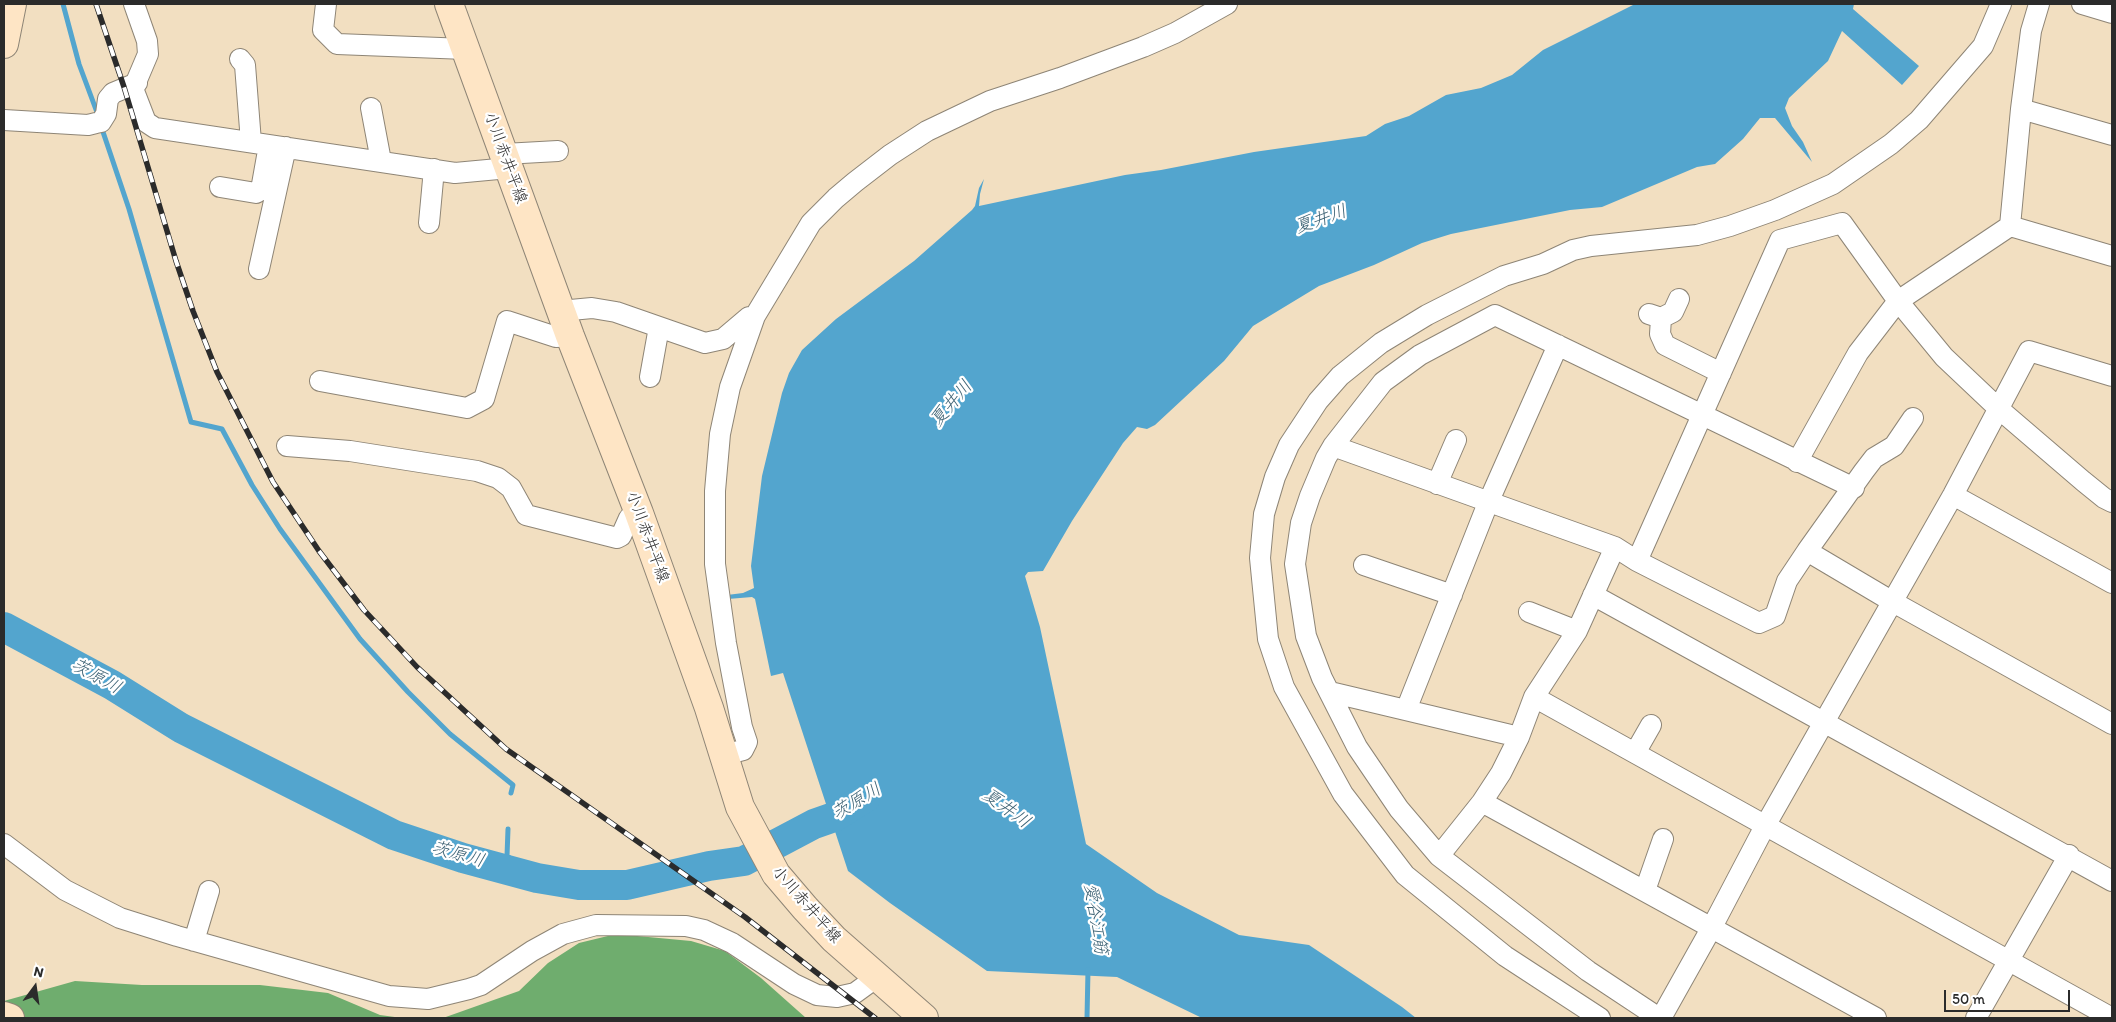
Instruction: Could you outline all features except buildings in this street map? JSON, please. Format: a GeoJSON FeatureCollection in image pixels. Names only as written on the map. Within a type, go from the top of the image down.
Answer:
{"type":"FeatureCollection","features":[{"type":"Feature","properties":{"kind":"main road"},"geometry":{"type":"LineString","coordinates":[[4,44],[12,4]]}},
{"type":"Feature","properties":{"kind":"main road","name":"小川赤井平線"},"geometry":{"type":"LineString","coordinates":[[449,4],[560,311],[639,513],[709,708],[740,807],[754,837],[776,874],[834,939],[924,1018]]}},
{"type":"Feature","properties":{"kind":"main road"},"geometry":{"type":"LineString","coordinates":[[4,1016],[10,1018]]}},
{"type":"Feature","properties":{"kind":"street"},"geometry":{"type":"LineString","coordinates":[[134,4],[148,48],[147,60],[134,91],[142,113],[150,126],[171,132],[455,173],[558,151]]}},
{"type":"Feature","properties":{"kind":"street"},"geometry":{"type":"LineString","coordinates":[[326,4],[323,30],[337,44],[466,49]]}},
{"type":"Feature","properties":{"kind":"street"},"geometry":{"type":"LineString","coordinates":[[725,762],[743,750],[747,742],[726,643],[717,580],[714,491],[720,434],[730,386],[755,316],[812,223],[836,198],[890,155],[927,131],[990,101],[1060,78],[1143,47],[1175,33],[1227,4]]}},
{"type":"Feature","properties":{"kind":"street"},"geometry":{"type":"LineString","coordinates":[[1600,1018],[1505,956],[1404,875],[1343,794],[1284,687],[1268,639],[1260,558],[1264,514],[1276,477],[1290,445],[1318,401],[1340,376],[1381,343],[1427,316],[1504,276],[1543,264],[1573,250],[1591,246],[1697,235],[1730,226],[1775,210],[1833,184],[1891,144],[1918,120],[1983,46],[2001,4]]}},
{"type":"Feature","properties":{"kind":"street"},"geometry":{"type":"LineString","coordinates":[[2010,226],[2021,109],[2031,31],[2039,4]]}},
{"type":"Feature","properties":{"kind":"street"},"geometry":{"type":"LineString","coordinates":[[2082,4],[2112,13]]}},
{"type":"Feature","properties":{"kind":"street"},"geometry":{"type":"LineString","coordinates":[[240,59],[246,65],[268,145],[259,270]]}},
{"type":"Feature","properties":{"kind":"street"},"geometry":{"type":"LineString","coordinates":[[4,120],[88,125],[98,123],[106,114],[108,98],[113,93],[137,83]]}},
{"type":"Feature","properties":{"kind":"street"},"geometry":{"type":"LineString","coordinates":[[371,108],[381,161]]}},
{"type":"Feature","properties":{"kind":"street"},"geometry":{"type":"LineString","coordinates":[[2021,109],[2112,135]]}},
{"type":"Feature","properties":{"kind":"street"},"geometry":{"type":"LineString","coordinates":[[220,187],[256,193],[261,190],[268,145]]}},
{"type":"Feature","properties":{"kind":"street"},"geometry":{"type":"LineString","coordinates":[[429,222],[434,169]]}},
{"type":"Feature","properties":{"kind":"street"},"geometry":{"type":"LineString","coordinates":[[1637,561],[1780,240],[1842,223],[1898,301],[1944,357],[1999,409],[2097,492],[2112,502]]}},
{"type":"Feature","properties":{"kind":"street"},"geometry":{"type":"LineString","coordinates":[[2010,226],[2112,256]]}},
{"type":"Feature","properties":{"kind":"street"},"geometry":{"type":"LineString","coordinates":[[1797,462],[1858,353],[1898,301],[2010,226]]}},
{"type":"Feature","properties":{"kind":"street"},"geometry":{"type":"LineString","coordinates":[[1679,299],[1673,312],[1655,316],[1665,345],[1721,373]]}},
{"type":"Feature","properties":{"kind":"street"},"geometry":{"type":"LineString","coordinates":[[560,311],[579,308],[616,312],[694,340],[711,343],[723,339],[749,317],[755,316]]}},
{"type":"Feature","properties":{"kind":"street"},"geometry":{"type":"LineString","coordinates":[[1854,488],[1495,315],[1420,355],[1382,382],[1333,446],[1326,458],[1301,523],[1295,564],[1306,636],[1330,692],[1357,747],[1399,809],[1439,856],[1588,971],[1660,1018],[1712,927],[1765,826],[1953,495],[2029,351],[2112,376]]}},
{"type":"Feature","properties":{"kind":"street"},"geometry":{"type":"LineString","coordinates":[[320,381],[468,408],[484,399],[507,321],[556,337],[570,336]]}},
{"type":"Feature","properties":{"kind":"street"},"geometry":{"type":"LineString","coordinates":[[650,377],[659,327]]}},
{"type":"Feature","properties":{"kind":"street"},"geometry":{"type":"LineString","coordinates":[[1406,710],[1488,503],[1558,345]]}},
{"type":"Feature","properties":{"kind":"street"},"geometry":{"type":"LineString","coordinates":[[1333,446],[1615,547],[1637,561],[1759,624],[1775,616],[1787,581],[1807,551],[1874,458],[1894,446],[1913,418]]}},
{"type":"Feature","properties":{"kind":"street"},"geometry":{"type":"LineString","coordinates":[[1437,484],[1456,440]]}},
{"type":"Feature","properties":{"kind":"street"},"geometry":{"type":"LineString","coordinates":[[287,446],[350,451],[477,471],[498,478],[511,488],[526,515],[617,538],[621,536],[629,518],[639,513]]}},
{"type":"Feature","properties":{"kind":"street"},"geometry":{"type":"LineString","coordinates":[[1953,495],[2112,583]]}},
{"type":"Feature","properties":{"kind":"street"},"geometry":{"type":"LineString","coordinates":[[1439,856],[1482,802],[1501,773],[1519,736],[1534,697],[1577,631],[1615,547]]}},
{"type":"Feature","properties":{"kind":"street"},"geometry":{"type":"LineString","coordinates":[[1807,551],[1893,602],[2112,724]]}},
{"type":"Feature","properties":{"kind":"street"},"geometry":{"type":"LineString","coordinates":[[1364,565],[1452,595]]}},
{"type":"Feature","properties":{"kind":"street"},"geometry":{"type":"LineString","coordinates":[[1593,595],[2112,880]]}},
{"type":"Feature","properties":{"kind":"street"},"geometry":{"type":"LineString","coordinates":[[1530,612],[1577,631]]}},
{"type":"Feature","properties":{"kind":"street"},"geometry":{"type":"LineString","coordinates":[[1330,692],[1519,736]]}},
{"type":"Feature","properties":{"kind":"street"},"geometry":{"type":"LineString","coordinates":[[1534,697],[2112,1018]]}},
{"type":"Feature","properties":{"kind":"street"},"geometry":{"type":"LineString","coordinates":[[1636,754],[1651,725]]}},
{"type":"Feature","properties":{"kind":"street"},"geometry":{"type":"LineString","coordinates":[[1482,802],[1876,1018]]}},
{"type":"Feature","properties":{"kind":"street"},"geometry":{"type":"LineString","coordinates":[[1644,890],[1663,840]]}},
{"type":"Feature","properties":{"kind":"street"},"geometry":{"type":"LineString","coordinates":[[4,844],[65,890],[120,918],[372,993],[409,998],[428,998],[469,989],[481,985],[532,951],[563,934],[596,926],[686,926],[704,930],[732,943],[794,984],[817,996],[837,997],[855,993],[877,977]]}},
{"type":"Feature","properties":{"kind":"street"},"geometry":{"type":"LineString","coordinates":[[1976,1018],[2069,855]]}},
{"type":"Feature","properties":{"kind":"street"},"geometry":{"type":"LineString","coordinates":[[194,941],[208,891]]}},
{"type":"Feature","properties":{"kind":"green space"},"geometry":{"type":"Polygon","coordinates":[[[616,934],[691,941],[725,951],[761,978],[806,1018],[443,1018],[519,991],[548,963],[579,943],[616,934]]]}},
{"type":"Feature","properties":{"kind":"green space"},"geometry":{"type":"Polygon","coordinates":[[[75,981],[142,985],[260,985],[328,993],[380,1015],[402,1018],[4,1018],[4,1001],[75,981]]]}},
{"type":"Feature","properties":{"kind":"water","name":"夏井川"},"geometry":{"type":"Polygon","coordinates":[[[1635,4],[1854,4],[1853,9],[1919,66],[1902,85],[1842,31],[1828,61],[1789,98],[1785,108],[1792,126],[1803,142],[1812,162],[1775,118],[1760,118],[1743,139],[1715,164],[1697,167],[1602,207],[1570,210],[1451,234],[1422,243],[1374,265],[1319,286],[1253,326],[1224,361],[1155,425],[1147,429],[1137,427],[1123,443],[1072,521],[1043,571],[1028,572],[1025,576],[1040,627],[1086,844],[1157,893],[1239,935],[1309,945],[1416,1018],[1202,1018],[1117,977],[987,971],[848,871],[783,673],[771,676],[755,599],[752,597],[728,599],[727,595],[743,593],[754,588],[751,566],[762,476],[782,393],[789,373],[802,350],[836,319],[914,261],[972,210],[984,179],[979,206],[1125,175],[1254,152],[1366,136],[1385,124],[1409,116],[1446,95],[1481,88],[1512,75],[1543,50],[1635,4]]]}},
{"type":"Feature","properties":{"kind":"waterway"},"geometry":{"type":"LineString","coordinates":[[63,4],[79,64],[98,115]]}},
{"type":"Feature","properties":{"kind":"waterway"},"geometry":{"type":"LineString","coordinates":[[101,126],[129,209],[191,422],[222,429],[252,485],[280,529],[360,639],[408,692],[450,734],[513,785],[511,793]]}},
{"type":"Feature","properties":{"kind":"waterway","name":"茨原川"},"geometry":{"type":"LineString","coordinates":[[4,627],[112,685],[181,728],[394,835],[463,858],[537,878],[579,885],[627,885],[709,866],[744,861],[814,824],[834,817],[865,798]]}},
{"type":"Feature","properties":{"kind":"waterway"},"geometry":{"type":"LineString","coordinates":[[508,829],[507,856],[537,878]]}},
{"type":"Feature","properties":{"kind":"waterway","name":"愛谷江筋"},"geometry":{"type":"LineString","coordinates":[[1087,1018],[1088,970]]}},
{"type":"Feature","properties":{"kind":"railway"},"geometry":{"type":"LineString","coordinates":[[96,4],[124,87],[176,261],[217,372],[273,482],[319,551],[364,610],[417,667],[506,749],[745,917],[875,1018]]}}]}
